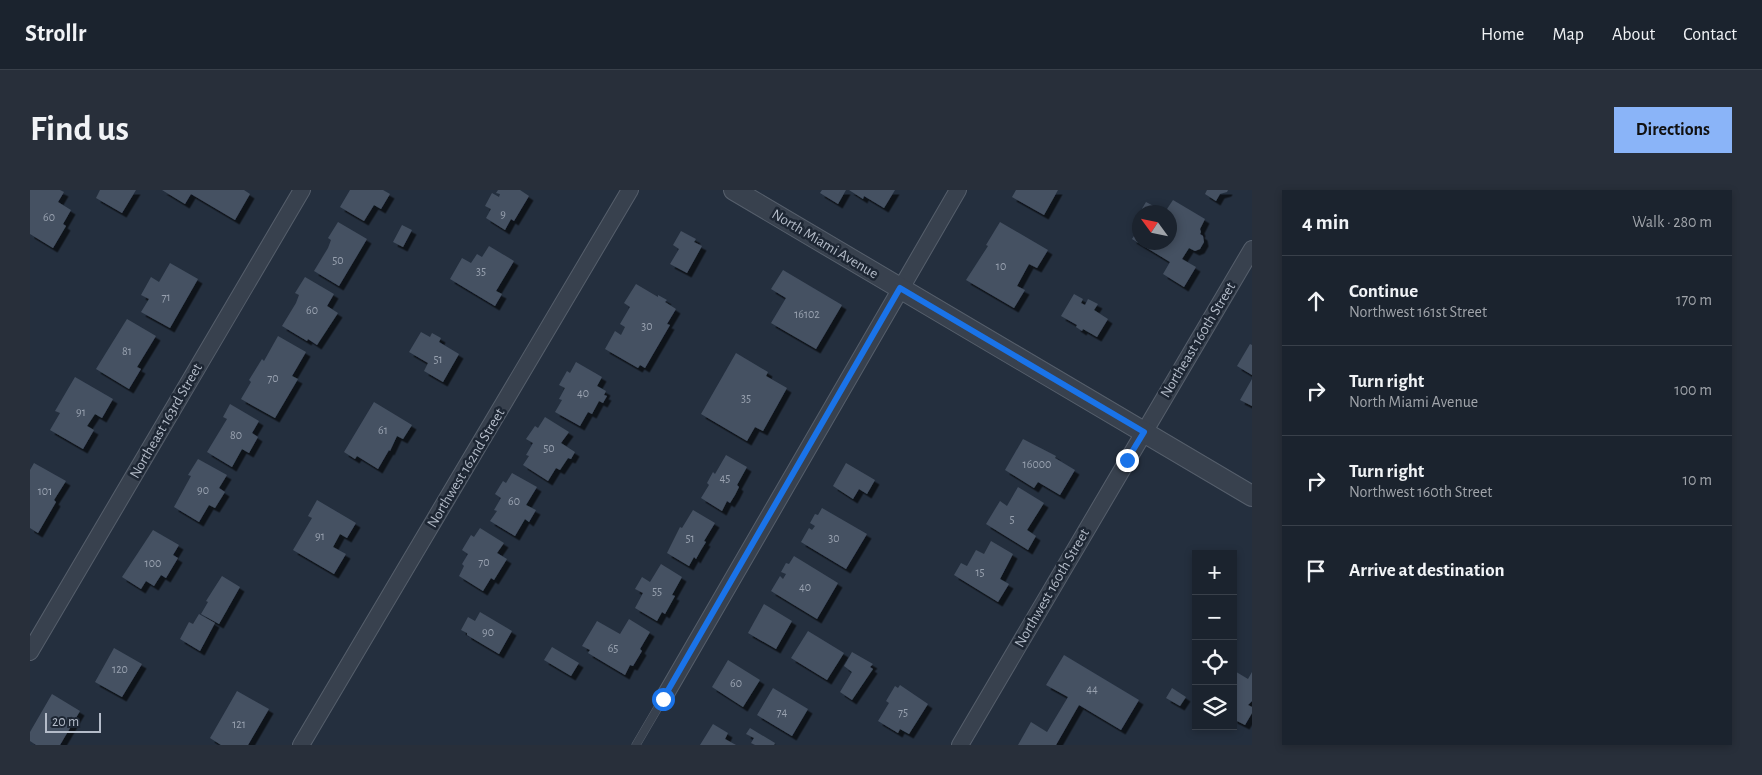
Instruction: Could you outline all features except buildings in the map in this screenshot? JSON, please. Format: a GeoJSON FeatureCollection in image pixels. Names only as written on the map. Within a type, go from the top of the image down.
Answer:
{"type":"FeatureCollection","features":[{"type":"Feature","properties":{"kind":"street","name":"Northeast 163rd Street"},"geometry":{"type":"LineString","coordinates":[[30,652],[302,190]]}},
{"type":"Feature","properties":{"kind":"street","name":"Northwest 162nd Street"},"geometry":{"type":"LineString","coordinates":[[301,745],[630,190]]}},
{"type":"Feature","properties":{"kind":"street","name":"North Miami Avenue"},"geometry":{"type":"LineString","coordinates":[[734,190],[1252,496]]}},
{"type":"Feature","properties":{"kind":"street"},"geometry":{"type":"LineString","coordinates":[[663,699],[958,190]]}},
{"type":"Feature","properties":{"kind":"street","name":"Northeast 160th Street"},"geometry":{"type":"LineString","coordinates":[[1144,432],[1252,249]]}},
{"type":"Feature","properties":{"kind":"street","name":"Northwest 160th Street"},"geometry":{"type":"LineString","coordinates":[[960,745],[1144,432]]}},
{"type":"Feature","properties":{"kind":"lane"},"geometry":{"type":"LineString","coordinates":[[636,745],[663,699]]}},
{"type":"Feature","properties":{"kind":"route"},"geometry":{"type":"LineString","coordinates":[[663,699],[900,288],[1144,432],[1127,460]]}}]}
